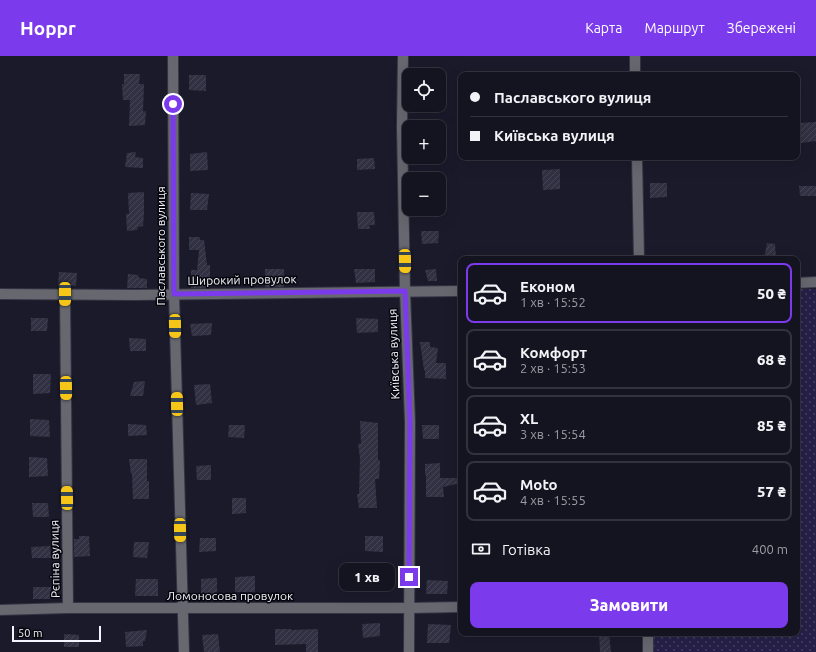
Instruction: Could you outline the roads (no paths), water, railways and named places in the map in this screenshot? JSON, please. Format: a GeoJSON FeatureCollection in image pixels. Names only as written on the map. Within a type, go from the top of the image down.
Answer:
{"type":"FeatureCollection","features":[{"type":"Feature","properties":{"kind":"street","name":"Паславського вулиця"},"geometry":{"type":"LineString","coordinates":[[173,56],[174,294],[184,652]]}},
{"type":"Feature","properties":{"kind":"street","name":"Київська вулиця"},"geometry":{"type":"LineString","coordinates":[[403,56],[402,127],[405,291],[410,422],[409,652]]}},
{"type":"Feature","properties":{"kind":"street"},"geometry":{"type":"LineString","coordinates":[[635,56],[635,72]]}},
{"type":"Feature","properties":{"kind":"street"},"geometry":{"type":"LineString","coordinates":[[637,160],[639,256]]}},
{"type":"Feature","properties":{"kind":"street"},"geometry":{"type":"LineString","coordinates":[[800,283],[816,282]]}},
{"type":"Feature","properties":{"kind":"street","name":"Широкий провулок"},"geometry":{"type":"LineString","coordinates":[[0,294],[458,291]]}},
{"type":"Feature","properties":{"kind":"street","name":"Рєпіна вулиця"},"geometry":{"type":"LineString","coordinates":[[65,294],[68,608]]}},
{"type":"Feature","properties":{"kind":"street","name":"Ломоносова провулок"},"geometry":{"type":"LineString","coordinates":[[0,610],[68,608],[182,609],[458,607]]}},
{"type":"Feature","properties":{"kind":"street"},"geometry":{"type":"LineString","coordinates":[[648,636],[648,652]]}}]}
